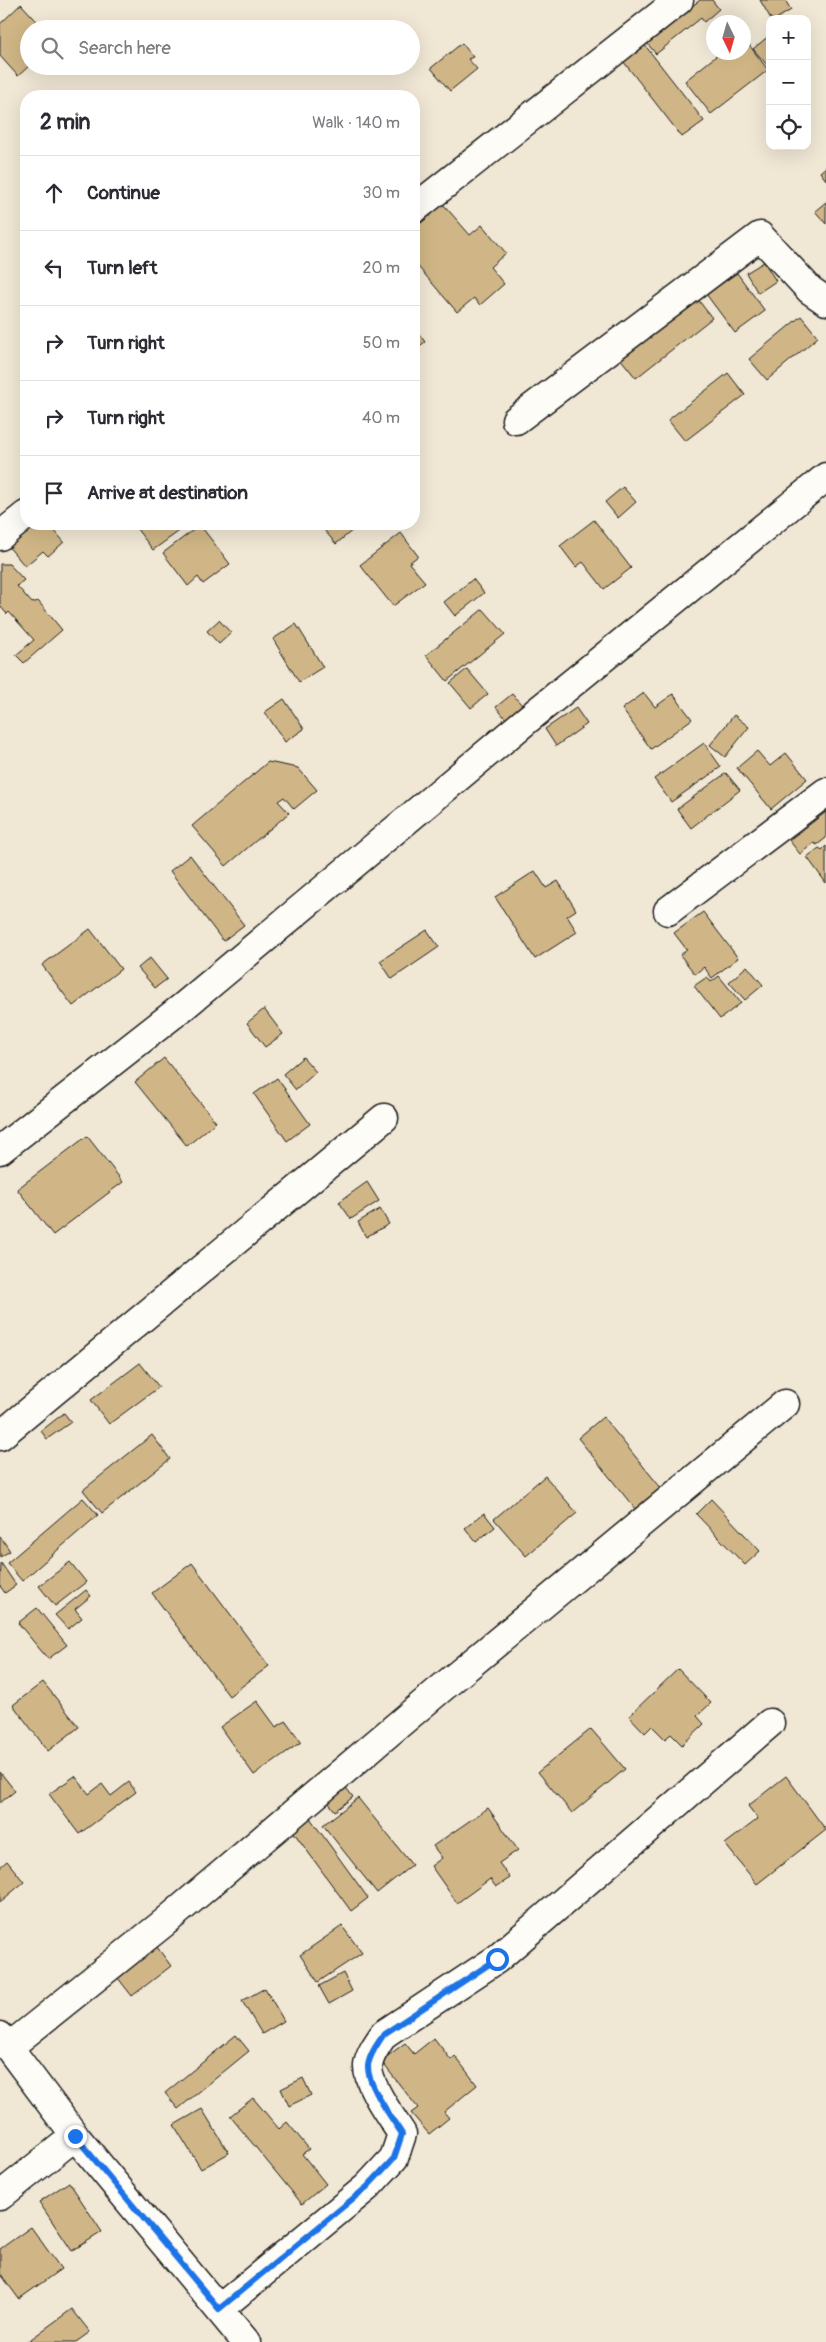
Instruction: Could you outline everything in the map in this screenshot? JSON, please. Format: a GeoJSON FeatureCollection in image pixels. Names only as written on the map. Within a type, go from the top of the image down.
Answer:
{"type":"FeatureCollection","features":[{"type":"Feature","properties":{"kind":"street"},"geometry":{"type":"LineString","coordinates":[[420,204],[679,0]]}},
{"type":"Feature","properties":{"kind":"street"},"geometry":{"type":"LineString","coordinates":[[516,420],[760,236],[810,290],[826,301]]}},
{"type":"Feature","properties":{"kind":"street"},"geometry":{"type":"LineString","coordinates":[[0,1150],[184,1006],[528,720],[826,477]]}},
{"type":"Feature","properties":{"kind":"street"},"geometry":{"type":"LineString","coordinates":[[0,536],[20,520]]}},
{"type":"Feature","properties":{"kind":"street"},"geometry":{"type":"LineString","coordinates":[[668,911],[826,792]]}},
{"type":"Feature","properties":{"kind":"street"},"geometry":{"type":"LineString","coordinates":[[0,1436],[384,1118]]}},
{"type":"Feature","properties":{"kind":"street"},"geometry":{"type":"LineString","coordinates":[[246,2342],[75,2136],[4,2042],[165,1922],[437,1692],[785,1404]]}},
{"type":"Feature","properties":{"kind":"street"},"geometry":{"type":"LineString","coordinates":[[219,2309],[367,2187],[394,2158],[402,2134],[377,2096],[368,2067],[375,2048],[384,2034],[497,1959],[770,1723]]}},
{"type":"Feature","properties":{"kind":"street"},"geometry":{"type":"LineString","coordinates":[[0,2196],[75,2136]]}},
{"type":"Feature","properties":{"kind":"building"},"geometry":{"type":"Polygon","coordinates":[[[700,0],[712,0],[719,9],[712,15],[706,15],[704,22],[701,18],[656,54],[646,42],[700,0]]]}},
{"type":"Feature","properties":{"kind":"building"},"geometry":{"type":"Polygon","coordinates":[[[760,0],[785,0],[791,10],[783,15],[769,15],[760,0]]]}},
{"type":"Feature","properties":{"kind":"building"},"geometry":{"type":"Polygon","coordinates":[[[21,4],[36,20],[20,20],[20,74],[18,76],[0,56],[0,24],[21,4]]]}},
{"type":"Feature","properties":{"kind":"building"},"geometry":{"type":"Polygon","coordinates":[[[766,38],[766,64],[753,49],[766,38]]]}},
{"type":"Feature","properties":{"kind":"building"},"geometry":{"type":"Polygon","coordinates":[[[462,43],[473,57],[468,59],[477,69],[450,91],[431,68],[462,43]]]}},
{"type":"Feature","properties":{"kind":"building"},"geometry":{"type":"Polygon","coordinates":[[[644,44],[704,121],[682,137],[623,61],[644,44]]]}},
{"type":"Feature","properties":{"kind":"building"},"geometry":{"type":"Polygon","coordinates":[[[751,47],[766,67],[766,72],[711,114],[685,81],[711,60],[751,60],[751,47]]]}},
{"type":"Feature","properties":{"kind":"building"},"geometry":{"type":"Polygon","coordinates":[[[826,167],[826,180],[820,172],[826,167]]]}},
{"type":"Feature","properties":{"kind":"building"},"geometry":{"type":"Polygon","coordinates":[[[826,202],[826,224],[815,211],[826,202]]]}},
{"type":"Feature","properties":{"kind":"building"},"geometry":{"type":"Polygon","coordinates":[[[443,204],[470,235],[482,225],[506,253],[490,267],[504,284],[480,305],[474,298],[457,312],[420,269],[420,224],[443,204]]]}},
{"type":"Feature","properties":{"kind":"building"},"geometry":{"type":"Polygon","coordinates":[[[764,262],[776,281],[758,293],[746,273],[764,262]]]}},
{"type":"Feature","properties":{"kind":"building"},"geometry":{"type":"Polygon","coordinates":[[[737,273],[765,311],[735,333],[706,294],[737,273]]]}},
{"type":"Feature","properties":{"kind":"building"},"geometry":{"type":"Polygon","coordinates":[[[696,297],[712,318],[636,378],[619,357],[696,297]]]}},
{"type":"Feature","properties":{"kind":"building"},"geometry":{"type":"Polygon","coordinates":[[[801,316],[818,337],[767,380],[749,359],[801,316]]]}},
{"type":"Feature","properties":{"kind":"building"},"geometry":{"type":"Polygon","coordinates":[[[420,335],[425,342],[420,346],[420,335]]]}},
{"type":"Feature","properties":{"kind":"building"},"geometry":{"type":"Polygon","coordinates":[[[728,373],[745,395],[685,441],[668,420],[728,373]]]}},
{"type":"Feature","properties":{"kind":"building"},"geometry":{"type":"Polygon","coordinates":[[[623,487],[636,502],[618,518],[605,502],[623,487]]]}},
{"type":"Feature","properties":{"kind":"building"},"geometry":{"type":"Polygon","coordinates":[[[594,520],[631,568],[604,589],[583,562],[576,567],[560,546],[594,520]]]}},
{"type":"Feature","properties":{"kind":"building"},"geometry":{"type":"Polygon","coordinates":[[[25,530],[54,530],[64,542],[48,556],[43,551],[25,566],[7,545],[25,530]]]}},
{"type":"Feature","properties":{"kind":"building"},"geometry":{"type":"Polygon","coordinates":[[[138,530],[181,530],[153,550],[138,530]]]}},
{"type":"Feature","properties":{"kind":"building"},"geometry":{"type":"Polygon","coordinates":[[[193,530],[204,530],[230,564],[203,584],[198,577],[188,586],[163,553],[193,530]]]}},
{"type":"Feature","properties":{"kind":"building"},"geometry":{"type":"Polygon","coordinates":[[[324,530],[353,530],[336,544],[324,530]]]}},
{"type":"Feature","properties":{"kind":"building"},"geometry":{"type":"Polygon","coordinates":[[[401,533],[418,556],[409,563],[425,582],[393,606],[360,565],[401,533]]]}},
{"type":"Feature","properties":{"kind":"building"},"geometry":{"type":"Polygon","coordinates":[[[0,564],[9,564],[24,580],[17,586],[32,603],[38,601],[62,630],[24,663],[16,655],[34,640],[9,612],[7,614],[0,606],[0,564]]]}},
{"type":"Feature","properties":{"kind":"building"},"geometry":{"type":"Polygon","coordinates":[[[473,579],[484,593],[455,616],[444,602],[473,579]]]}},
{"type":"Feature","properties":{"kind":"building"},"geometry":{"type":"Polygon","coordinates":[[[483,609],[505,634],[447,681],[426,655],[483,609]]]}},
{"type":"Feature","properties":{"kind":"building"},"geometry":{"type":"Polygon","coordinates":[[[219,620],[231,633],[219,644],[207,631],[219,620]]]}},
{"type":"Feature","properties":{"kind":"building"},"geometry":{"type":"Polygon","coordinates":[[[296,624],[323,667],[299,682],[273,639],[296,624]]]}},
{"type":"Feature","properties":{"kind":"building"},"geometry":{"type":"Polygon","coordinates":[[[467,669],[488,694],[471,708],[450,683],[467,669]]]}},
{"type":"Feature","properties":{"kind":"building"},"geometry":{"type":"Polygon","coordinates":[[[644,693],[655,707],[673,694],[692,719],[651,749],[622,709],[644,693]]]}},
{"type":"Feature","properties":{"kind":"building"},"geometry":{"type":"Polygon","coordinates":[[[512,694],[522,705],[506,719],[496,707],[512,694]]]}},
{"type":"Feature","properties":{"kind":"building"},"geometry":{"type":"Polygon","coordinates":[[[284,699],[304,729],[285,742],[265,712],[284,699]]]}},
{"type":"Feature","properties":{"kind":"building"},"geometry":{"type":"Polygon","coordinates":[[[576,708],[587,724],[556,746],[545,729],[576,708]]]}},
{"type":"Feature","properties":{"kind":"building"},"geometry":{"type":"Polygon","coordinates":[[[734,715],[749,727],[725,757],[710,745],[734,715]]]}},
{"type":"Feature","properties":{"kind":"building"},"geometry":{"type":"Polygon","coordinates":[[[704,743],[721,767],[671,802],[654,779],[704,743]]]}},
{"type":"Feature","properties":{"kind":"building"},"geometry":{"type":"Polygon","coordinates":[[[757,751],[770,766],[786,753],[807,779],[771,809],[737,768],[757,751]]]}},
{"type":"Feature","properties":{"kind":"building"},"geometry":{"type":"Polygon","coordinates":[[[268,762],[298,768],[317,790],[294,809],[284,797],[278,801],[289,813],[226,866],[192,826],[268,762]]]}},
{"type":"Feature","properties":{"kind":"building"},"geometry":{"type":"Polygon","coordinates":[[[726,773],[740,790],[691,828],[677,809],[726,773]]]}},
{"type":"Feature","properties":{"kind":"building"},"geometry":{"type":"Polygon","coordinates":[[[826,812],[826,838],[817,845],[814,843],[800,854],[789,840],[826,812]]]}},
{"type":"Feature","properties":{"kind":"building"},"geometry":{"type":"Polygon","coordinates":[[[826,846],[826,883],[807,857],[819,848],[822,850],[826,846]]]}},
{"type":"Feature","properties":{"kind":"building"},"geometry":{"type":"Polygon","coordinates":[[[190,855],[244,925],[223,941],[170,871],[190,855]]]}},
{"type":"Feature","properties":{"kind":"building"},"geometry":{"type":"Polygon","coordinates":[[[535,871],[546,888],[558,881],[576,910],[567,916],[577,932],[535,959],[495,897],[535,871]]]}},
{"type":"Feature","properties":{"kind":"building"},"geometry":{"type":"Polygon","coordinates":[[[703,912],[738,958],[712,978],[704,967],[695,974],[680,955],[687,950],[674,933],[703,912]]]}},
{"type":"Feature","properties":{"kind":"building"},"geometry":{"type":"Polygon","coordinates":[[[90,929],[121,969],[73,1006],[42,965],[90,929]]]}},
{"type":"Feature","properties":{"kind":"building"},"geometry":{"type":"Polygon","coordinates":[[[427,930],[439,947],[392,979],[380,961],[427,930]]]}},
{"type":"Feature","properties":{"kind":"building"},"geometry":{"type":"Polygon","coordinates":[[[150,958],[167,979],[155,988],[138,968],[150,958]]]}},
{"type":"Feature","properties":{"kind":"building"},"geometry":{"type":"Polygon","coordinates":[[[747,966],[763,985],[745,1000],[729,982],[747,966]]]}},
{"type":"Feature","properties":{"kind":"building"},"geometry":{"type":"Polygon","coordinates":[[[719,976],[741,1003],[720,1019],[694,986],[707,977],[711,982],[719,976]]]}},
{"type":"Feature","properties":{"kind":"building"},"geometry":{"type":"Polygon","coordinates":[[[264,1009],[283,1034],[265,1047],[247,1023],[264,1009]]]}},
{"type":"Feature","properties":{"kind":"building"},"geometry":{"type":"Polygon","coordinates":[[[303,1057],[316,1072],[296,1090],[283,1074],[303,1057]]]}},
{"type":"Feature","properties":{"kind":"building"},"geometry":{"type":"Polygon","coordinates":[[[164,1058],[216,1122],[187,1146],[135,1082],[164,1058]]]}},
{"type":"Feature","properties":{"kind":"building"},"geometry":{"type":"Polygon","coordinates":[[[277,1078],[310,1124],[287,1141],[254,1094],[277,1078]]]}},
{"type":"Feature","properties":{"kind":"building"},"geometry":{"type":"Polygon","coordinates":[[[87,1136],[123,1182],[53,1235],[17,1189],[87,1136]]]}},
{"type":"Feature","properties":{"kind":"building"},"geometry":{"type":"Polygon","coordinates":[[[367,1182],[379,1201],[351,1219],[339,1202],[367,1182]]]}},
{"type":"Feature","properties":{"kind":"building"},"geometry":{"type":"Polygon","coordinates":[[[380,1209],[389,1224],[366,1237],[358,1222],[380,1209]]]}},
{"type":"Feature","properties":{"kind":"building"},"geometry":{"type":"Polygon","coordinates":[[[140,1363],[159,1387],[109,1424],[91,1400],[140,1363]]]}},
{"type":"Feature","properties":{"kind":"building"},"geometry":{"type":"Polygon","coordinates":[[[64,1413],[71,1422],[47,1439],[41,1431],[64,1413]]]}},
{"type":"Feature","properties":{"kind":"building"},"geometry":{"type":"Polygon","coordinates":[[[603,1417],[666,1494],[640,1515],[578,1438],[603,1417]]]}},
{"type":"Feature","properties":{"kind":"building"},"geometry":{"type":"Polygon","coordinates":[[[152,1435],[170,1459],[102,1513],[83,1490],[152,1435]]]}},
{"type":"Feature","properties":{"kind":"building"},"geometry":{"type":"Polygon","coordinates":[[[545,1476],[577,1513],[526,1556],[494,1519],[545,1476]]]}},
{"type":"Feature","properties":{"kind":"building"},"geometry":{"type":"Polygon","coordinates":[[[83,1498],[98,1515],[22,1581],[7,1563],[83,1498]]]}},
{"type":"Feature","properties":{"kind":"building"},"geometry":{"type":"Polygon","coordinates":[[[711,1499],[760,1551],[745,1565],[696,1514],[711,1499]]]}},
{"type":"Feature","properties":{"kind":"building"},"geometry":{"type":"Polygon","coordinates":[[[484,1513],[495,1527],[476,1542],[465,1528],[484,1513]]]}},
{"type":"Feature","properties":{"kind":"building"},"geometry":{"type":"Polygon","coordinates":[[[0,1536],[10,1551],[0,1557],[0,1536]]]}},
{"type":"Feature","properties":{"kind":"building"},"geometry":{"type":"Polygon","coordinates":[[[70,1562],[86,1582],[55,1606],[39,1586],[70,1562]]]}},
{"type":"Feature","properties":{"kind":"building"},"geometry":{"type":"Polygon","coordinates":[[[1,1563],[16,1585],[5,1593],[0,1586],[1,1563]]]}},
{"type":"Feature","properties":{"kind":"building"},"geometry":{"type":"Polygon","coordinates":[[[192,1563],[269,1666],[229,1696],[152,1593],[192,1563]]]}},
{"type":"Feature","properties":{"kind":"building"},"geometry":{"type":"Polygon","coordinates":[[[86,1590],[91,1596],[75,1609],[82,1618],[68,1629],[55,1615],[86,1590]]]}},
{"type":"Feature","properties":{"kind":"building"},"geometry":{"type":"Polygon","coordinates":[[[37,1608],[67,1645],[48,1659],[18,1623],[37,1608]]]}},
{"type":"Feature","properties":{"kind":"building"},"geometry":{"type":"Polygon","coordinates":[[[678,1669],[711,1703],[697,1716],[704,1724],[682,1745],[671,1734],[665,1739],[652,1726],[645,1733],[629,1716],[678,1669]]]}},
{"type":"Feature","properties":{"kind":"building"},"geometry":{"type":"Polygon","coordinates":[[[43,1682],[79,1727],[48,1751],[13,1705],[43,1682]]]}},
{"type":"Feature","properties":{"kind":"building"},"geometry":{"type":"Polygon","coordinates":[[[257,1701],[276,1727],[286,1721],[301,1742],[254,1775],[220,1727],[257,1701]]]}},
{"type":"Feature","properties":{"kind":"building"},"geometry":{"type":"Polygon","coordinates":[[[591,1729],[625,1769],[572,1813],[538,1772],[591,1729]]]}},
{"type":"Feature","properties":{"kind":"building"},"geometry":{"type":"Polygon","coordinates":[[[0,1772],[15,1791],[0,1803],[0,1772]]]}},
{"type":"Feature","properties":{"kind":"building"},"geometry":{"type":"Polygon","coordinates":[[[75,1776],[89,1794],[102,1784],[111,1796],[129,1782],[136,1792],[79,1834],[49,1794],[75,1776]]]}},
{"type":"Feature","properties":{"kind":"building"},"geometry":{"type":"Polygon","coordinates":[[[786,1776],[826,1830],[757,1884],[725,1844],[758,1819],[748,1806],[786,1776]]]}},
{"type":"Feature","properties":{"kind":"building"},"geometry":{"type":"Polygon","coordinates":[[[344,1785],[353,1797],[335,1811],[325,1798],[344,1785]]]}},
{"type":"Feature","properties":{"kind":"building"},"geometry":{"type":"Polygon","coordinates":[[[358,1798],[412,1865],[377,1893],[323,1825],[358,1798]]]}},
{"type":"Feature","properties":{"kind":"building"},"geometry":{"type":"Polygon","coordinates":[[[488,1808],[518,1850],[499,1863],[510,1878],[496,1887],[490,1879],[457,1903],[431,1866],[442,1858],[433,1846],[488,1808]]]}},
{"type":"Feature","properties":{"kind":"building"},"geometry":{"type":"Polygon","coordinates":[[[310,1818],[368,1898],[351,1911],[292,1830],[310,1818]]]}},
{"type":"Feature","properties":{"kind":"building"},"geometry":{"type":"Polygon","coordinates":[[[7,1861],[24,1882],[0,1902],[0,1867],[7,1861]]]}},
{"type":"Feature","properties":{"kind":"building"},"geometry":{"type":"Polygon","coordinates":[[[342,1926],[362,1953],[318,1982],[300,1955],[342,1926]]]}},
{"type":"Feature","properties":{"kind":"building"},"geometry":{"type":"Polygon","coordinates":[[[154,1943],[171,1966],[132,1996],[114,1973],[154,1943]]]}},
{"type":"Feature","properties":{"kind":"building"},"geometry":{"type":"Polygon","coordinates":[[[343,1973],[352,1991],[329,2004],[319,1986],[343,1973]]]}},
{"type":"Feature","properties":{"kind":"building"},"geometry":{"type":"Polygon","coordinates":[[[265,1988],[284,2021],[262,2034],[242,2001],[265,1988]]]}},
{"type":"Feature","properties":{"kind":"building"},"geometry":{"type":"Polygon","coordinates":[[[236,2035],[249,2051],[178,2109],[165,2093],[236,2035]]]}},
{"type":"Feature","properties":{"kind":"building"},"geometry":{"type":"Polygon","coordinates":[[[434,2038],[451,2060],[455,2056],[477,2085],[444,2112],[449,2118],[429,2134],[411,2113],[418,2108],[381,2061],[405,2043],[414,2054],[434,2038]]]}},
{"type":"Feature","properties":{"kind":"building"},"geometry":{"type":"Polygon","coordinates":[[[303,2078],[311,2095],[289,2106],[281,2089],[303,2078]]]}},
{"type":"Feature","properties":{"kind":"building"},"geometry":{"type":"Polygon","coordinates":[[[253,2098],[279,2129],[287,2122],[309,2149],[302,2154],[326,2184],[302,2204],[230,2116],[253,2098]]]}},
{"type":"Feature","properties":{"kind":"building"},"geometry":{"type":"Polygon","coordinates":[[[202,2109],[229,2153],[201,2169],[174,2125],[202,2109]]]}},
{"type":"Feature","properties":{"kind":"building"},"geometry":{"type":"Polygon","coordinates":[[[69,2182],[102,2232],[72,2251],[39,2202],[69,2182]]]}},
{"type":"Feature","properties":{"kind":"building"},"geometry":{"type":"Polygon","coordinates":[[[31,2227],[61,2269],[19,2299],[0,2273],[0,2249],[31,2227]]]}},
{"type":"Feature","properties":{"kind":"building"},"geometry":{"type":"Polygon","coordinates":[[[72,2309],[90,2332],[76,2342],[27,2342],[72,2309]]]}},
{"type":"Feature","properties":{"kind":"route"},"geometry":{"type":"LineString","coordinates":[[75,2136],[219,2309],[367,2187],[394,2158],[402,2134],[377,2096],[368,2067],[375,2048],[384,2034],[497,1959]]}}]}
